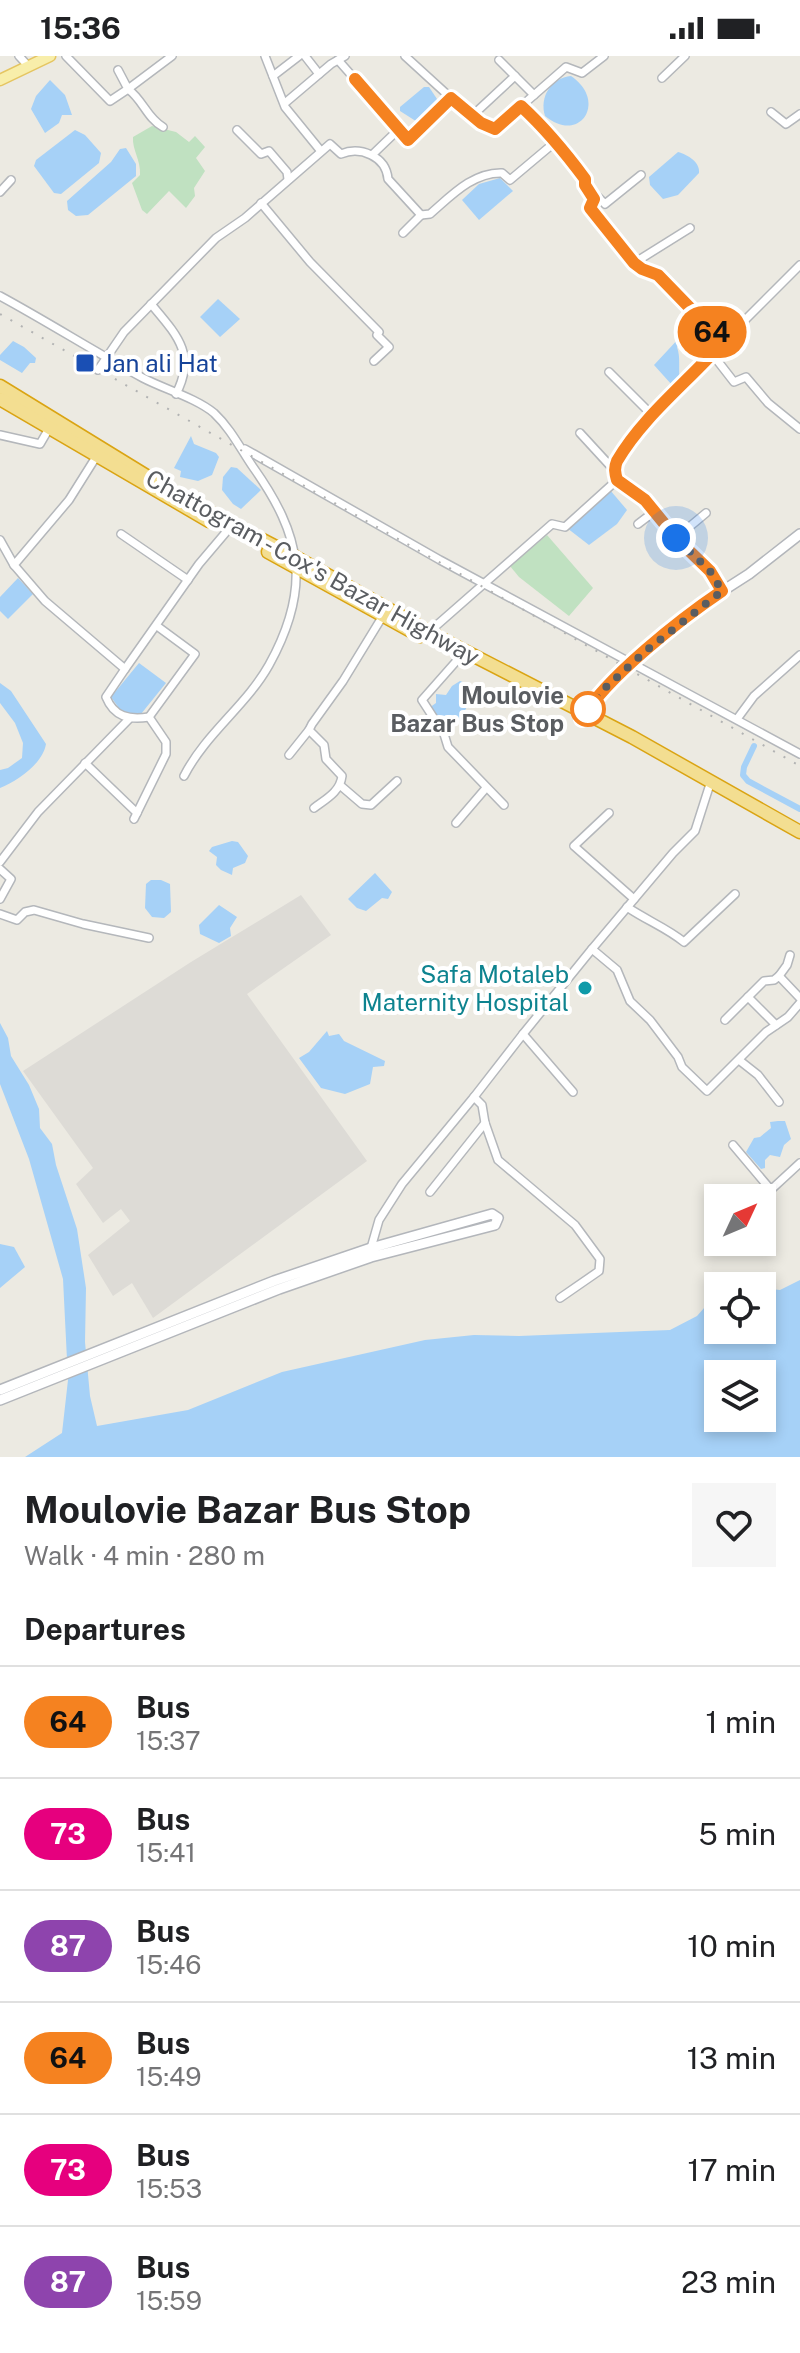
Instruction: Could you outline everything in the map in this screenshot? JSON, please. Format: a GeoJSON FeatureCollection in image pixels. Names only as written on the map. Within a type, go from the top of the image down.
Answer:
{"type":"FeatureCollection","features":[{"type":"Feature","properties":{"kind":"highway","name":"Chattogram - Cox's Bazar Highway"},"geometry":{"type":"LineString","coordinates":[[0,386],[96,457],[181,507],[297,563]]}},
{"type":"Feature","properties":{"kind":"highway","name":"Chattogram - Cox's Bazar Highway"},"geometry":{"type":"LineString","coordinates":[[0,399],[51,424],[460,657],[584,716]]}},
{"type":"Feature","properties":{"kind":"highway","name":"Chattogram - Cox's Bazar Highway"},"geometry":{"type":"LineString","coordinates":[[385,612],[429,632],[800,832]]}},
{"type":"Feature","properties":{"kind":"highway","name":"Chattogram - Cox's Bazar Highway"},"geometry":{"type":"LineString","coordinates":[[710,784],[800,839]]}},
{"type":"Feature","properties":{"kind":"main road"},"geometry":{"type":"LineString","coordinates":[[0,80],[50,56]]}},
{"type":"Feature","properties":{"kind":"main road"},"geometry":{"type":"LineString","coordinates":[[584,716],[597,697],[631,664],[800,534]]}},
{"type":"Feature","properties":{"kind":"main road"},"geometry":{"type":"LineString","coordinates":[[0,1400],[50,1376],[274,1281],[371,1248],[492,1214],[498,1218],[495,1225],[371,1257],[104,1354]]}},
{"type":"Feature","properties":{"kind":"main road"},"geometry":{"type":"LineString","coordinates":[[0,1390],[50,1376]]}},
{"type":"Feature","properties":{"kind":"street"},"geometry":{"type":"LineString","coordinates":[[19,56],[29,67]]}},
{"type":"Feature","properties":{"kind":"street"},"geometry":{"type":"LineString","coordinates":[[66,56],[110,101],[172,56]]}},
{"type":"Feature","properties":{"kind":"street"},"geometry":{"type":"LineString","coordinates":[[265,56],[285,107],[320,150]]}},
{"type":"Feature","properties":{"kind":"street"},"geometry":{"type":"LineString","coordinates":[[273,76],[302,56],[319,74]]}},
{"type":"Feature","properties":{"kind":"street"},"geometry":{"type":"LineString","coordinates":[[405,56],[481,123],[495,129],[566,67],[582,73],[604,56]]}},
{"type":"Feature","properties":{"kind":"street"},"geometry":{"type":"LineString","coordinates":[[662,78],[685,56]]}},
{"type":"Feature","properties":{"kind":"street"},"geometry":{"type":"LineString","coordinates":[[285,103],[341,58],[408,140],[451,98]]}},
{"type":"Feature","properties":{"kind":"street"},"geometry":{"type":"LineString","coordinates":[[499,60],[534,95]]}},
{"type":"Feature","properties":{"kind":"street"},"geometry":{"type":"LineString","coordinates":[[118,70],[128,89],[143,103],[154,122],[163,127]]}},
{"type":"Feature","properties":{"kind":"street"},"geometry":{"type":"LineString","coordinates":[[473,115],[515,76]]}},
{"type":"Feature","properties":{"kind":"street"},"geometry":{"type":"LineString","coordinates":[[521,106],[553,136],[554,143],[565,152],[585,179],[585,185],[594,199]]}},
{"type":"Feature","properties":{"kind":"street"},"geometry":{"type":"LineString","coordinates":[[771,112],[786,124],[800,114]]}},
{"type":"Feature","properties":{"kind":"street"},"geometry":{"type":"LineString","coordinates":[[373,154],[399,129]]}},
{"type":"Feature","properties":{"kind":"street"},"geometry":{"type":"LineString","coordinates":[[237,130],[261,154],[269,151],[287,172],[288,179]]}},
{"type":"Feature","properties":{"kind":"street"},"geometry":{"type":"LineString","coordinates":[[403,233],[421,215],[430,214],[474,179],[502,173],[510,180],[554,143]]}},
{"type":"Feature","properties":{"kind":"street"},"geometry":{"type":"LineString","coordinates":[[98,370],[124,332],[216,238],[232,229],[330,144],[341,154],[351,150],[373,154],[388,172],[388,179],[421,215]]}},
{"type":"Feature","properties":{"kind":"street"},"geometry":{"type":"LineString","coordinates":[[594,199],[598,197],[605,204],[641,175]]}},
{"type":"Feature","properties":{"kind":"street"},"geometry":{"type":"LineString","coordinates":[[0,192],[11,180]]}},
{"type":"Feature","properties":{"kind":"street"},"geometry":{"type":"LineString","coordinates":[[594,199],[590,208],[634,263],[658,275],[723,342]]}},
{"type":"Feature","properties":{"kind":"street"},"geometry":{"type":"LineString","coordinates":[[261,203],[310,262],[379,332],[377,335],[389,347],[374,361]]}},
{"type":"Feature","properties":{"kind":"street"},"geometry":{"type":"LineString","coordinates":[[634,263],[690,228]]}},
{"type":"Feature","properties":{"kind":"street"},"geometry":{"type":"LineString","coordinates":[[614,470],[653,416],[800,265]]}},
{"type":"Feature","properties":{"kind":"street"},"geometry":{"type":"LineString","coordinates":[[0,296],[212,411],[244,448],[283,516],[297,563],[288,618],[270,663],[250,694],[195,754],[184,776]]}},
{"type":"Feature","properties":{"kind":"street"},"geometry":{"type":"LineString","coordinates":[[151,304],[168,324],[184,353],[185,375],[176,394]]}},
{"type":"Feature","properties":{"kind":"street"},"geometry":{"type":"LineString","coordinates":[[713,355],[734,382],[746,377],[768,403],[800,429]]}},
{"type":"Feature","properties":{"kind":"street"},"geometry":{"type":"LineString","coordinates":[[609,372],[653,416]]}},
{"type":"Feature","properties":{"kind":"street"},"geometry":{"type":"LineString","coordinates":[[0,435],[40,444],[51,424]]}},
{"type":"Feature","properties":{"kind":"street"},"geometry":{"type":"LineString","coordinates":[[580,433],[614,470],[617,480],[641,496],[676,538],[710,571],[722,591]]}},
{"type":"Feature","properties":{"kind":"street"},"geometry":{"type":"LineString","coordinates":[[244,448],[483,584],[800,754]]}},
{"type":"Feature","properties":{"kind":"street"},"geometry":{"type":"LineString","coordinates":[[14,565],[69,500],[96,457]]}},
{"type":"Feature","properties":{"kind":"street"},"geometry":{"type":"LineString","coordinates":[[429,632],[552,524],[565,527],[617,480]]}},
{"type":"Feature","properties":{"kind":"street"},"geometry":{"type":"LineString","coordinates":[[638,524],[655,511]]}},
{"type":"Feature","properties":{"kind":"street"},"geometry":{"type":"LineString","coordinates":[[676,538],[706,513]]}},
{"type":"Feature","properties":{"kind":"street"},"geometry":{"type":"LineString","coordinates":[[157,626],[195,654],[149,717],[129,719],[111,708],[106,697],[188,580],[227,531]]}},
{"type":"Feature","properties":{"kind":"street"},"geometry":{"type":"LineString","coordinates":[[121,534],[188,580]]}},
{"type":"Feature","properties":{"kind":"street"},"geometry":{"type":"LineString","coordinates":[[0,540],[14,565],[45,601],[125,669]]}},
{"type":"Feature","properties":{"kind":"street"},"geometry":{"type":"LineString","coordinates":[[289,755],[343,681],[385,612]]}},
{"type":"Feature","properties":{"kind":"street"},"geometry":{"type":"LineString","coordinates":[[737,719],[754,696],[800,655]]}},
{"type":"Feature","properties":{"kind":"street"},"geometry":{"type":"LineString","coordinates":[[460,657],[422,700],[444,734],[448,747],[504,805]]}},
{"type":"Feature","properties":{"kind":"street"},"geometry":{"type":"LineString","coordinates":[[85,763],[135,816],[166,754],[166,742],[149,717]]}},
{"type":"Feature","properties":{"kind":"street"},"geometry":{"type":"LineString","coordinates":[[0,862],[38,812],[129,719]]}},
{"type":"Feature","properties":{"kind":"street"},"geometry":{"type":"LineString","coordinates":[[309,730],[324,745],[326,759],[342,776],[341,786],[314,808]]}},
{"type":"Feature","properties":{"kind":"street"},"geometry":{"type":"LineString","coordinates":[[341,786],[362,804],[371,805],[397,781]]}},
{"type":"Feature","properties":{"kind":"street"},"geometry":{"type":"LineString","coordinates":[[371,1248],[379,1220],[402,1184],[592,949],[695,831],[710,784]]}},
{"type":"Feature","properties":{"kind":"street"},"geometry":{"type":"LineString","coordinates":[[456,823],[486,788]]}},
{"type":"Feature","properties":{"kind":"street"},"geometry":{"type":"LineString","coordinates":[[609,813],[574,846],[634,899]]}},
{"type":"Feature","properties":{"kind":"street"},"geometry":{"type":"LineString","coordinates":[[0,869],[11,879],[0,899]]}},
{"type":"Feature","properties":{"kind":"street"},"geometry":{"type":"LineString","coordinates":[[627,907],[653,925],[671,931],[684,942],[735,894]]}},
{"type":"Feature","properties":{"kind":"street"},"geometry":{"type":"LineString","coordinates":[[0,914],[17,920],[25,912],[34,910],[149,938]]}},
{"type":"Feature","properties":{"kind":"street"},"geometry":{"type":"LineString","coordinates":[[592,949],[617,970],[630,1001],[650,1020],[682,1067],[703,1089],[711,1089],[788,1017],[800,1000],[779,976]]}},
{"type":"Feature","properties":{"kind":"street"},"geometry":{"type":"LineString","coordinates":[[725,1020],[764,981],[779,976],[790,955]]}},
{"type":"Feature","properties":{"kind":"street"},"geometry":{"type":"LineString","coordinates":[[748,997],[776,1025]]}},
{"type":"Feature","properties":{"kind":"street"},"geometry":{"type":"LineString","coordinates":[[523,1034],[573,1092]]}},
{"type":"Feature","properties":{"kind":"street"},"geometry":{"type":"LineString","coordinates":[[739,1060],[758,1075],[779,1102]]}},
{"type":"Feature","properties":{"kind":"street"},"geometry":{"type":"LineString","coordinates":[[474,1097],[482,1105],[498,1160],[575,1225],[600,1259],[599,1271],[560,1298]]}},
{"type":"Feature","properties":{"kind":"street"},"geometry":{"type":"LineString","coordinates":[[430,1192],[485,1123]]}},
{"type":"Feature","properties":{"kind":"street"},"geometry":{"type":"LineString","coordinates":[[733,1145],[766,1184]]}},
{"type":"Feature","properties":{"kind":"street"},"geometry":{"type":"LineString","coordinates":[[776,1185],[800,1163]]}},
{"type":"Feature","properties":{"kind":"shaded area"},"geometry":{"type":"Polygon","coordinates":[[[301,895],[331,935],[247,994],[367,1161],[153,1318],[132,1283],[113,1296],[88,1255],[130,1221],[121,1209],[103,1223],[76,1184],[93,1168],[23,1071],[301,895]]]}},
{"type":"Feature","properties":{"kind":"green space"},"geometry":{"type":"Polygon","coordinates":[[[152,126],[176,132],[189,142],[195,136],[205,147],[196,158],[205,171],[194,188],[195,196],[186,208],[169,191],[147,214],[142,210],[132,183],[140,175],[133,137],[152,126]]]}},
{"type":"Feature","properties":{"kind":"green space"},"geometry":{"type":"Polygon","coordinates":[[[547,535],[593,588],[569,616],[519,577],[510,566],[547,535]]]}},
{"type":"Feature","properties":{"kind":"water"},"geometry":{"type":"Polygon","coordinates":[[[571,76],[582,86],[588,107],[578,123],[569,126],[545,116],[544,102],[552,85],[571,76]]]}},
{"type":"Feature","properties":{"kind":"water"},"geometry":{"type":"Polygon","coordinates":[[[50,80],[65,95],[72,115],[62,115],[59,123],[45,133],[31,109],[36,96],[50,80]]]}},
{"type":"Feature","properties":{"kind":"water"},"geometry":{"type":"Polygon","coordinates":[[[424,87],[429,87],[439,102],[422,125],[400,111],[400,107],[424,87]]]}},
{"type":"Feature","properties":{"kind":"water"},"geometry":{"type":"Polygon","coordinates":[[[75,130],[85,135],[101,153],[99,163],[61,194],[54,193],[34,166],[36,160],[75,130]]]}},
{"type":"Feature","properties":{"kind":"water"},"geometry":{"type":"Polygon","coordinates":[[[126,148],[136,164],[136,176],[88,215],[76,216],[68,210],[67,201],[111,162],[120,149],[126,148]]]}},
{"type":"Feature","properties":{"kind":"water"},"geometry":{"type":"Polygon","coordinates":[[[678,152],[693,160],[699,173],[678,195],[663,199],[650,185],[649,177],[678,152]]]}},
{"type":"Feature","properties":{"kind":"water"},"geometry":{"type":"Polygon","coordinates":[[[500,178],[513,191],[479,220],[462,200],[479,184],[500,178]]]}},
{"type":"Feature","properties":{"kind":"water"},"geometry":{"type":"Polygon","coordinates":[[[218,299],[240,319],[220,337],[200,317],[218,299]]]}},
{"type":"Feature","properties":{"kind":"water"},"geometry":{"type":"Polygon","coordinates":[[[681,336],[684,339],[677,347],[680,381],[672,385],[654,365],[681,336]]]}},
{"type":"Feature","properties":{"kind":"water"},"geometry":{"type":"Polygon","coordinates":[[[13,341],[36,358],[35,363],[30,363],[22,373],[0,360],[0,355],[13,341]]]}},
{"type":"Feature","properties":{"kind":"water"},"geometry":{"type":"Polygon","coordinates":[[[191,436],[194,444],[219,457],[212,475],[198,481],[180,477],[181,471],[174,468],[191,436]]]}},
{"type":"Feature","properties":{"kind":"water"},"geometry":{"type":"Polygon","coordinates":[[[231,467],[237,468],[261,490],[241,509],[222,490],[223,477],[231,467]]]}},
{"type":"Feature","properties":{"kind":"water"},"geometry":{"type":"Polygon","coordinates":[[[610,490],[627,510],[617,524],[589,545],[567,528],[610,490]]]}},
{"type":"Feature","properties":{"kind":"water"},"geometry":{"type":"Polygon","coordinates":[[[18,578],[33,594],[8,619],[0,611],[0,597],[18,578]]]}},
{"type":"Feature","properties":{"kind":"water"},"geometry":{"type":"Polygon","coordinates":[[[139,663],[166,683],[141,714],[133,717],[121,711],[111,697],[139,663]]]}},
{"type":"Feature","properties":{"kind":"water"},"geometry":{"type":"Polygon","coordinates":[[[460,681],[476,687],[475,692],[465,700],[467,707],[458,722],[448,719],[444,725],[429,708],[436,703],[436,694],[446,695],[460,681]]]}},
{"type":"Feature","properties":{"kind":"water"},"geometry":{"type":"Polygon","coordinates":[[[0,683],[11,691],[46,744],[40,758],[29,770],[0,788],[0,770],[22,758],[23,743],[15,723],[0,703],[0,683]]]}},
{"type":"Feature","properties":{"kind":"water"},"geometry":{"type":"Polygon","coordinates":[[[238,842],[248,856],[245,863],[233,868],[232,875],[216,865],[217,857],[209,851],[212,847],[238,842]]]}},
{"type":"Feature","properties":{"kind":"water"},"geometry":{"type":"Polygon","coordinates":[[[375,873],[392,892],[388,899],[382,898],[366,911],[357,908],[348,899],[375,873]]]}},
{"type":"Feature","properties":{"kind":"water"},"geometry":{"type":"Polygon","coordinates":[[[151,880],[170,884],[171,912],[164,918],[152,917],[145,908],[146,884],[151,880]]]}},
{"type":"Feature","properties":{"kind":"water"},"geometry":{"type":"Polygon","coordinates":[[[219,905],[237,917],[230,928],[231,936],[219,943],[200,934],[199,925],[219,905]]]}},
{"type":"Feature","properties":{"kind":"water"},"geometry":{"type":"Polygon","coordinates":[[[0,1023],[8,1038],[11,1056],[39,1109],[40,1128],[52,1144],[77,1229],[86,1288],[85,1342],[90,1396],[97,1426],[188,1410],[282,1372],[425,1340],[474,1335],[670,1330],[697,1316],[704,1308],[704,1344],[776,1344],[776,1290],[800,1280],[800,1457],[25,1457],[62,1433],[68,1380],[63,1279],[29,1159],[0,1084],[0,1023]]]}},
{"type":"Feature","properties":{"kind":"water"},"geometry":{"type":"Polygon","coordinates":[[[327,1031],[329,1036],[339,1034],[344,1041],[385,1061],[384,1066],[373,1067],[370,1084],[345,1094],[321,1088],[299,1058],[309,1052],[327,1031]]]}},
{"type":"Feature","properties":{"kind":"water"},"geometry":{"type":"Polygon","coordinates":[[[785,1121],[791,1139],[784,1145],[780,1157],[770,1155],[765,1160],[765,1168],[761,1169],[746,1152],[754,1138],[771,1128],[770,1122],[785,1121]]]}},
{"type":"Feature","properties":{"kind":"water"},"geometry":{"type":"Polygon","coordinates":[[[0,1244],[14,1247],[25,1267],[0,1288],[0,1244]]]}},
{"type":"Feature","properties":{"kind":"waterway"},"geometry":{"type":"LineString","coordinates":[[754,746],[743,775],[748,781],[800,809]]}},
{"type":"Feature","properties":{"kind":"railway"},"geometry":{"type":"LineString","coordinates":[[0,314],[800,766]]}},
{"type":"Feature","properties":{"kind":"bus line","name":"64"},"geometry":{"type":"LineString","coordinates":[[355,79],[408,140],[451,98],[481,123],[495,129],[521,106],[553,136],[554,143],[565,152],[585,179],[585,185],[594,199],[590,208],[634,263],[658,275],[723,342],[645,425],[614,470],[617,480],[641,496],[676,538],[710,571],[722,591],[631,664],[597,697],[582,719]]}},
{"type":"Feature","properties":{"kind":"place","name":"Jan ali Hat"},"geometry":{"type":"Point","coordinates":[85,363]}},
{"type":"Feature","properties":{"kind":"place","name":"Moulovie Bazar Bus Stop"},"geometry":{"type":"Point","coordinates":[588,709]}},
{"type":"Feature","properties":{"kind":"place","name":"Safa Motaleb Maternity Hospital"},"geometry":{"type":"Point","coordinates":[585,988]}},
{"type":"Feature","properties":{"kind":"route"},"geometry":{"type":"LineString","coordinates":[[588,709],[604,689],[647,650],[722,591],[710,571],[676,538]]}}]}
